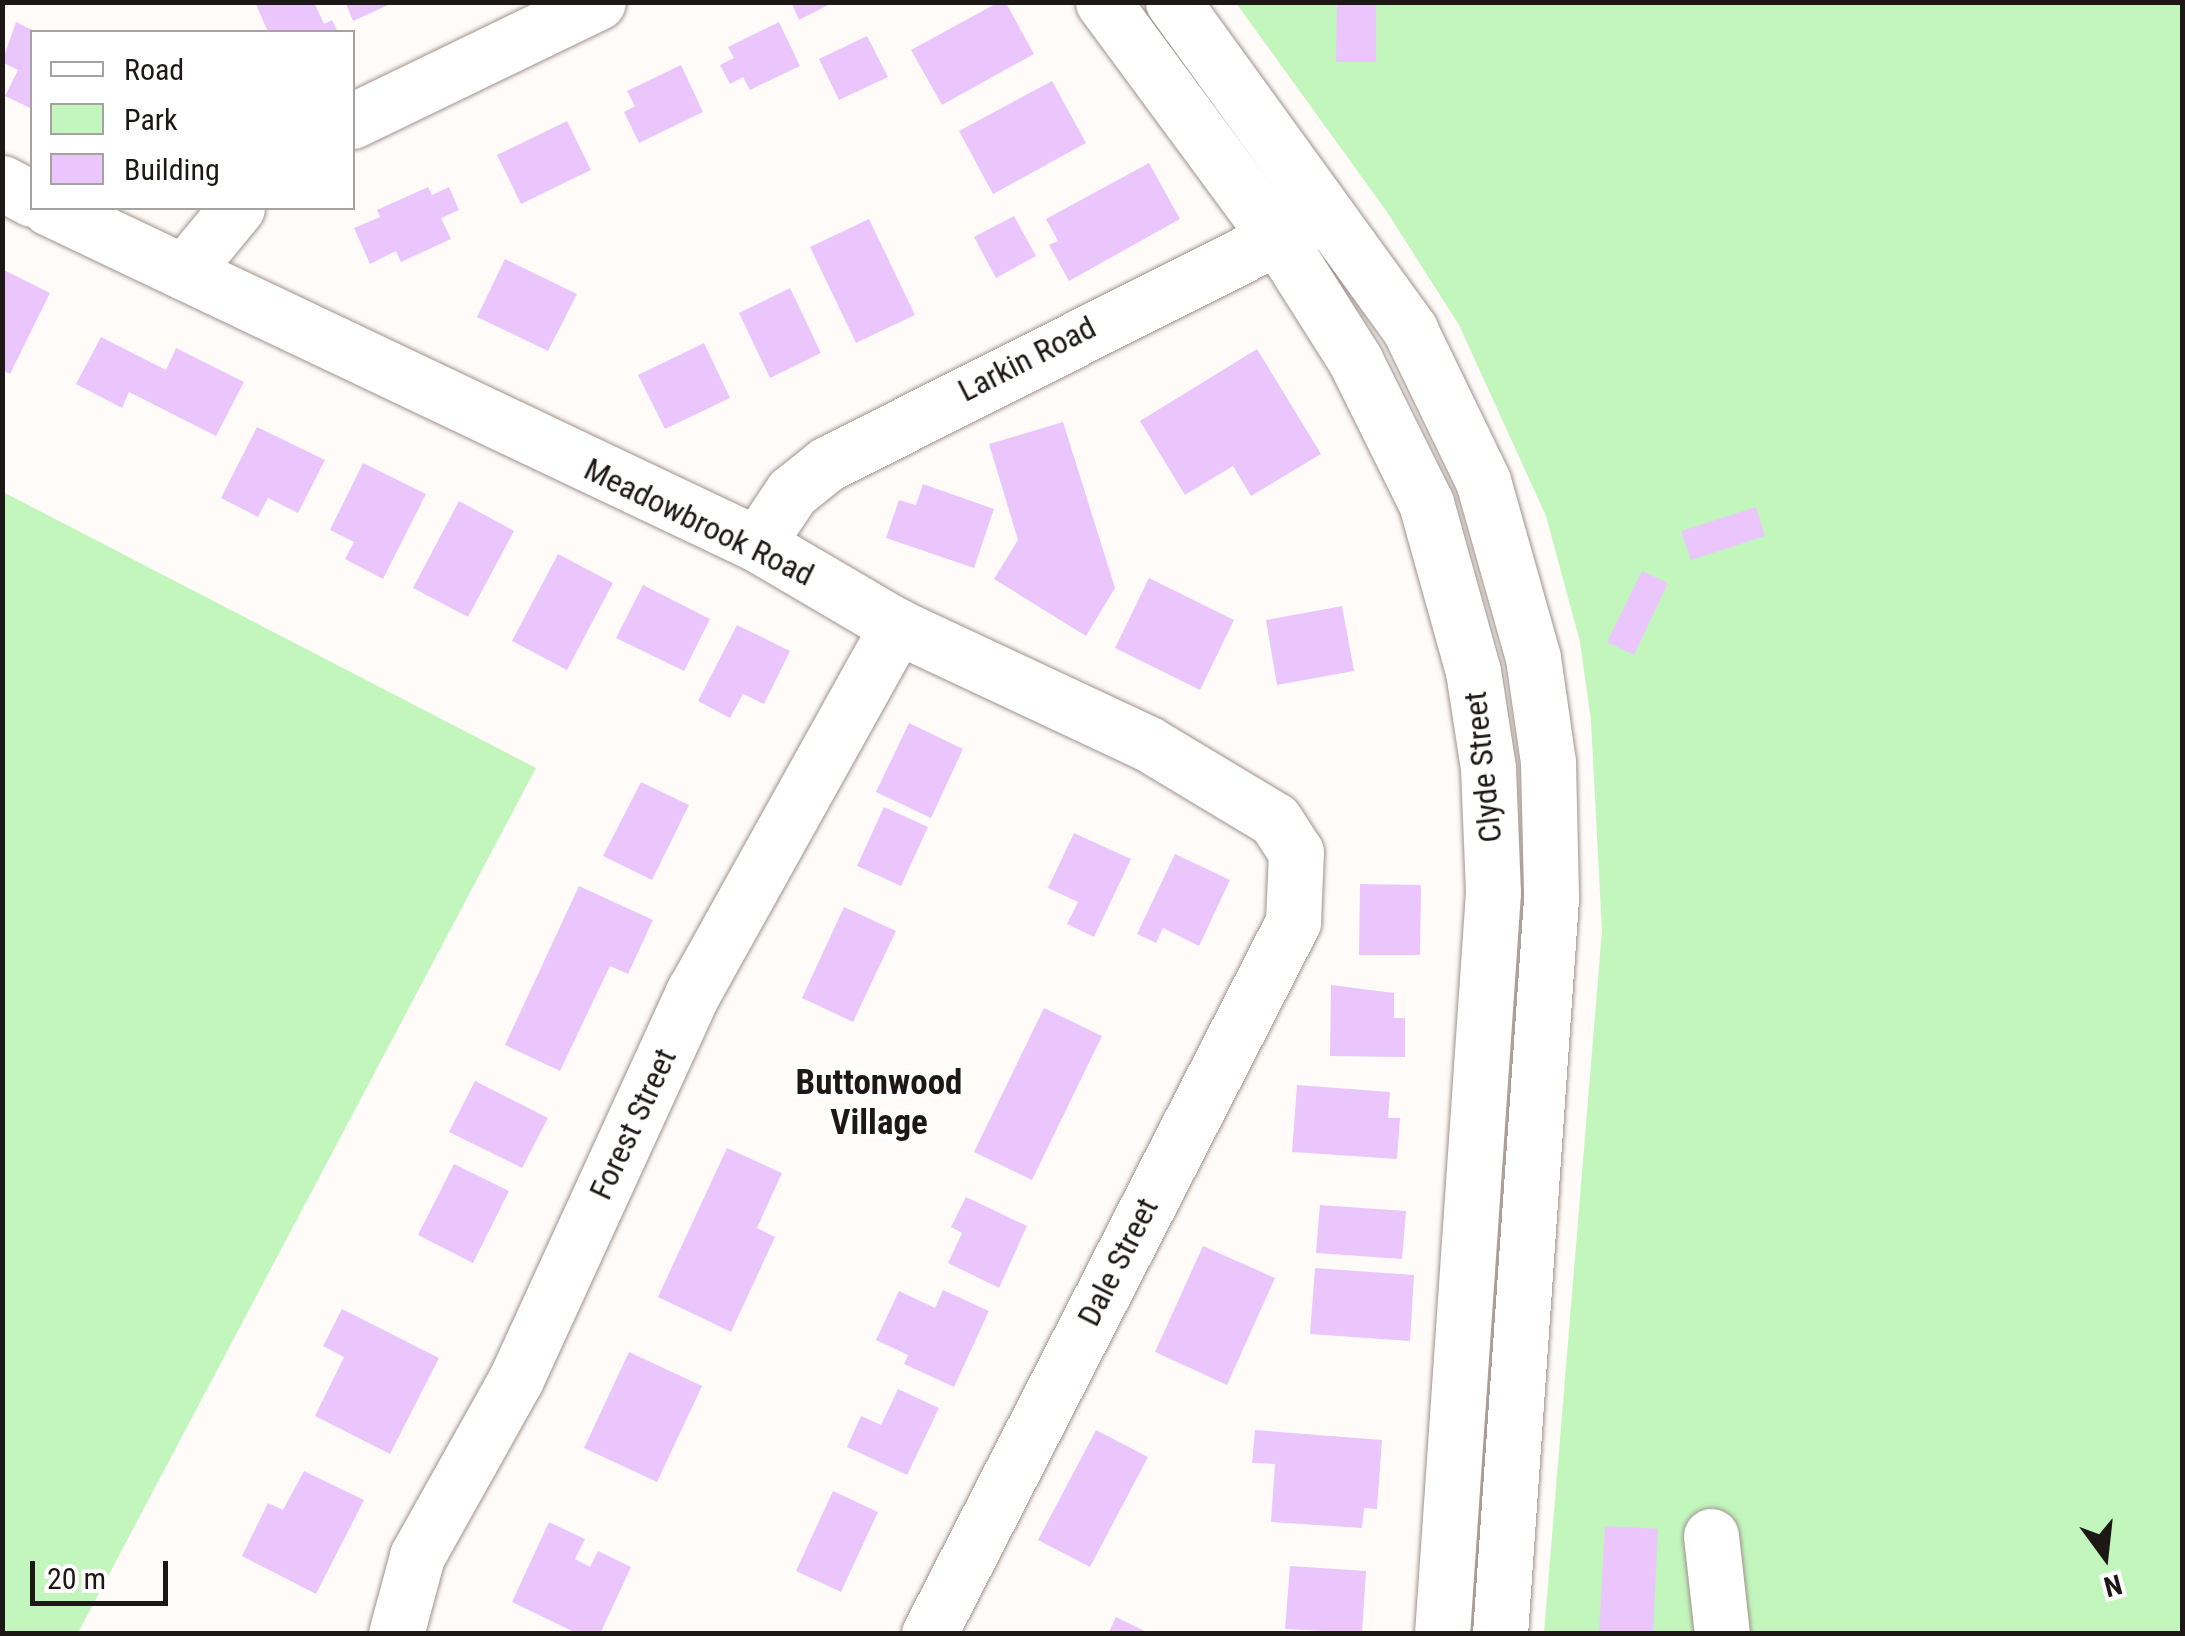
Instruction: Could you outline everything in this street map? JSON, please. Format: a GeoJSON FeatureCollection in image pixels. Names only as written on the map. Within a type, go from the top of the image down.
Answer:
{"type":"FeatureCollection","features":[{"type":"Feature","properties":{"kind":"street"},"geometry":{"type":"LineString","coordinates":[[355,119],[598,2]]}},
{"type":"Feature","properties":{"kind":"street","name":"Clyde Street"},"geometry":{"type":"LineString","coordinates":[[1103,2],[1276,237],[1356,360],[1426,504],[1473,671],[1488,768],[1490,960],[1442,1634]]}},
{"type":"Feature","properties":{"kind":"street","name":"Clyde Street"},"geometry":{"type":"LineString","coordinates":[[1173,2],[1410,330],[1483,481],[1534,658],[1544,719],[1552,846],[1548,963],[1500,1634]]}},
{"type":"Feature","properties":{"kind":"street"},"geometry":{"type":"LineString","coordinates":[[2,183],[30,198]]}},
{"type":"Feature","properties":{"kind":"street","name":"Meadowbrook Road"},"geometry":{"type":"LineString","coordinates":[[53,210],[756,544],[897,626],[1146,743],[1275,820],[1296,852],[1297,887]]}},
{"type":"Feature","properties":{"kind":"street"},"geometry":{"type":"LineString","coordinates":[[184,272],[235,210]]}},
{"type":"Feature","properties":{"kind":"street","name":"Larkin Road"},"geometry":{"type":"LineString","coordinates":[[756,544],[792,492],[827,464],[1327,212]]}},
{"type":"Feature","properties":{"kind":"street","name":"Forest Street"},"geometry":{"type":"LineString","coordinates":[[396,1633],[416,1556],[516,1379],[694,991],[897,626]]}},
{"type":"Feature","properties":{"kind":"street","name":"Dale Street"},"geometry":{"type":"LineString","coordinates":[[929,1634],[1293,922],[1297,887]]}},
{"type":"Feature","properties":{"kind":"street"},"geometry":{"type":"LineString","coordinates":[[1711,1536],[1722,1634]]}},
{"type":"Feature","properties":{"kind":"green space"},"geometry":{"type":"Polygon","coordinates":[[[1236,3],[2182,3],[2182,1633],[1544,1633],[1602,931],[1591,721],[1580,642],[1546,516],[1459,325],[1387,212],[1236,3]]]}},
{"type":"Feature","properties":{"kind":"green space"},"geometry":{"type":"Polygon","coordinates":[[[3,492],[536,768],[78,1633],[3,1633],[3,492]]]}},
{"type":"Feature","properties":{"kind":"building"},"geometry":{"type":"Polygon","coordinates":[[[255,2],[314,2],[324,24],[332,20],[337,30],[267,30],[255,2]]]}},
{"type":"Feature","properties":{"kind":"building"},"geometry":{"type":"Polygon","coordinates":[[[345,2],[395,2],[353,21],[345,2]]]}},
{"type":"Feature","properties":{"kind":"building"},"geometry":{"type":"Polygon","coordinates":[[[791,2],[834,2],[799,20],[791,2]]]}},
{"type":"Feature","properties":{"kind":"building"},"geometry":{"type":"Polygon","coordinates":[[[1337,2],[1376,2],[1376,62],[1336,62],[1337,2]]]}},
{"type":"Feature","properties":{"kind":"building"},"geometry":{"type":"Polygon","coordinates":[[[997,3],[1006,3],[1034,54],[942,105],[911,50],[997,3]]]}},
{"type":"Feature","properties":{"kind":"building"},"geometry":{"type":"Polygon","coordinates":[[[16,22],[32,30],[30,108],[5,96],[18,70],[2,62],[16,22]]]}},
{"type":"Feature","properties":{"kind":"building"},"geometry":{"type":"Polygon","coordinates":[[[779,22],[800,66],[750,90],[743,77],[730,84],[720,65],[734,58],[728,47],[779,22]]]}},
{"type":"Feature","properties":{"kind":"building"},"geometry":{"type":"Polygon","coordinates":[[[867,36],[888,77],[839,100],[819,59],[867,36]]]}},
{"type":"Feature","properties":{"kind":"building"},"geometry":{"type":"Polygon","coordinates":[[[681,65],[703,112],[639,143],[624,112],[635,106],[627,91],[681,65]]]}},
{"type":"Feature","properties":{"kind":"building"},"geometry":{"type":"Polygon","coordinates":[[[1052,81],[1086,143],[993,194],[959,131],[1052,81]]]}},
{"type":"Feature","properties":{"kind":"building"},"geometry":{"type":"Polygon","coordinates":[[[567,121],[591,170],[521,204],[497,155],[567,121]]]}},
{"type":"Feature","properties":{"kind":"building"},"geometry":{"type":"Polygon","coordinates":[[[1149,163],[1180,219],[1069,281],[1049,245],[1058,241],[1046,219],[1149,163]]]}},
{"type":"Feature","properties":{"kind":"building"},"geometry":{"type":"Polygon","coordinates":[[[428,187],[432,195],[449,187],[459,210],[441,218],[451,239],[401,262],[396,251],[370,264],[354,228],[380,217],[377,210],[428,187]]]}},
{"type":"Feature","properties":{"kind":"building"},"geometry":{"type":"Polygon","coordinates":[[[1014,216],[1036,256],[996,278],[974,237],[1014,216]]]}},
{"type":"Feature","properties":{"kind":"building"},"geometry":{"type":"Polygon","coordinates":[[[869,219],[915,315],[856,343],[810,247],[869,219]]]}},
{"type":"Feature","properties":{"kind":"building"},"geometry":{"type":"Polygon","coordinates":[[[505,259],[577,294],[548,351],[477,317],[505,259]]]}},
{"type":"Feature","properties":{"kind":"building"},"geometry":{"type":"Polygon","coordinates":[[[2,269],[50,293],[10,374],[2,370],[2,269]]]}},
{"type":"Feature","properties":{"kind":"building"},"geometry":{"type":"Polygon","coordinates":[[[790,288],[821,353],[770,378],[739,313],[790,288]]]}},
{"type":"Feature","properties":{"kind":"building"},"geometry":{"type":"Polygon","coordinates":[[[101,337],[166,370],[176,348],[244,382],[216,436],[129,392],[122,408],[76,384],[101,337]]]}},
{"type":"Feature","properties":{"kind":"building"},"geometry":{"type":"Polygon","coordinates":[[[704,343],[730,398],[665,429],[638,375],[704,343]]]}},
{"type":"Feature","properties":{"kind":"building"},"geometry":{"type":"Polygon","coordinates":[[[1257,349],[1321,454],[1251,496],[1233,466],[1185,495],[1140,421],[1257,349]]]}},
{"type":"Feature","properties":{"kind":"building"},"geometry":{"type":"Polygon","coordinates":[[[1063,422],[1115,588],[1086,636],[994,579],[1018,540],[989,444],[1063,422]]]}},
{"type":"Feature","properties":{"kind":"building"},"geometry":{"type":"Polygon","coordinates":[[[257,427],[325,460],[298,513],[268,498],[258,517],[221,498],[257,427]]]}},
{"type":"Feature","properties":{"kind":"building"},"geometry":{"type":"Polygon","coordinates":[[[363,463],[426,494],[383,579],[345,559],[354,542],[330,530],[363,463]]]}},
{"type":"Feature","properties":{"kind":"building"},"geometry":{"type":"Polygon","coordinates":[[[923,484],[994,509],[974,568],[886,538],[899,500],[916,505],[923,484]]]}},
{"type":"Feature","properties":{"kind":"building"},"geometry":{"type":"Polygon","coordinates":[[[459,501],[514,531],[468,617],[413,588],[459,501]]]}},
{"type":"Feature","properties":{"kind":"building"},"geometry":{"type":"Polygon","coordinates":[[[1756,507],[1765,536],[1691,560],[1681,531],[1756,507]]]}},
{"type":"Feature","properties":{"kind":"building"},"geometry":{"type":"Polygon","coordinates":[[[558,554],[613,583],[567,670],[512,641],[558,554]]]}},
{"type":"Feature","properties":{"kind":"building"},"geometry":{"type":"Polygon","coordinates":[[[1642,571],[1668,583],[1634,655],[1607,642],[1642,571]]]}},
{"type":"Feature","properties":{"kind":"building"},"geometry":{"type":"Polygon","coordinates":[[[1149,578],[1234,620],[1200,690],[1115,648],[1149,578]]]}},
{"type":"Feature","properties":{"kind":"building"},"geometry":{"type":"Polygon","coordinates":[[[643,585],[710,619],[684,671],[616,638],[643,585]]]}},
{"type":"Feature","properties":{"kind":"building"},"geometry":{"type":"Polygon","coordinates":[[[1342,606],[1354,671],[1277,685],[1266,620],[1342,606]]]}},
{"type":"Feature","properties":{"kind":"building"},"geometry":{"type":"Polygon","coordinates":[[[737,625],[790,651],[764,704],[743,694],[730,718],[698,701],[737,625]]]}},
{"type":"Feature","properties":{"kind":"building"},"geometry":{"type":"Polygon","coordinates":[[[909,723],[963,749],[931,818],[876,792],[909,723]]]}},
{"type":"Feature","properties":{"kind":"building"},"geometry":{"type":"Polygon","coordinates":[[[641,782],[689,805],[652,880],[603,856],[641,782]]]}},
{"type":"Feature","properties":{"kind":"building"},"geometry":{"type":"Polygon","coordinates":[[[884,807],[928,827],[901,886],[857,866],[884,807]]]}},
{"type":"Feature","properties":{"kind":"building"},"geometry":{"type":"Polygon","coordinates":[[[1074,833],[1131,859],[1094,937],[1067,924],[1078,902],[1048,888],[1074,833]]]}},
{"type":"Feature","properties":{"kind":"building"},"geometry":{"type":"Polygon","coordinates":[[[1175,854],[1230,880],[1199,946],[1163,928],[1156,943],[1137,934],[1175,854]]]}},
{"type":"Feature","properties":{"kind":"building"},"geometry":{"type":"Polygon","coordinates":[[[1360,884],[1421,885],[1420,955],[1359,955],[1360,884]]]}},
{"type":"Feature","properties":{"kind":"building"},"geometry":{"type":"Polygon","coordinates":[[[579,886],[653,920],[628,974],[610,966],[560,1071],[505,1045],[579,886]]]}},
{"type":"Feature","properties":{"kind":"building"},"geometry":{"type":"Polygon","coordinates":[[[844,907],[896,931],[853,1022],[802,998],[844,907]]]}},
{"type":"Feature","properties":{"kind":"building"},"geometry":{"type":"Polygon","coordinates":[[[1331,985],[1394,993],[1394,1018],[1405,1018],[1405,1057],[1330,1056],[1331,985]]]}},
{"type":"Feature","properties":{"kind":"building"},"geometry":{"type":"Polygon","coordinates":[[[1044,1008],[1102,1036],[1032,1180],[974,1152],[1044,1008]]]}},
{"type":"Feature","properties":{"kind":"building"},"geometry":{"type":"Polygon","coordinates":[[[475,1081],[548,1118],[522,1168],[449,1132],[475,1081]]]}},
{"type":"Feature","properties":{"kind":"building"},"geometry":{"type":"Polygon","coordinates":[[[1297,1085],[1390,1092],[1388,1118],[1400,1118],[1397,1159],[1292,1152],[1297,1085]]]}},
{"type":"Feature","properties":{"kind":"building"},"geometry":{"type":"Polygon","coordinates":[[[727,1148],[782,1173],[757,1228],[775,1237],[731,1332],[658,1297],[727,1148]]]}},
{"type":"Feature","properties":{"kind":"building"},"geometry":{"type":"Polygon","coordinates":[[[454,1164],[509,1191],[473,1263],[418,1235],[454,1164]]]}},
{"type":"Feature","properties":{"kind":"building"},"geometry":{"type":"Polygon","coordinates":[[[966,1197],[1027,1226],[999,1288],[948,1263],[962,1233],[951,1227],[966,1197]]]}},
{"type":"Feature","properties":{"kind":"building"},"geometry":{"type":"Polygon","coordinates":[[[1320,1205],[1406,1211],[1402,1259],[1316,1253],[1320,1205]]]}},
{"type":"Feature","properties":{"kind":"building"},"geometry":{"type":"Polygon","coordinates":[[[1203,1246],[1275,1278],[1227,1385],[1155,1352],[1203,1246]]]}},
{"type":"Feature","properties":{"kind":"building"},"geometry":{"type":"Polygon","coordinates":[[[1315,1268],[1414,1275],[1410,1341],[1310,1334],[1315,1268]]]}},
{"type":"Feature","properties":{"kind":"building"},"geometry":{"type":"Polygon","coordinates":[[[943,1290],[989,1311],[954,1387],[904,1364],[908,1355],[876,1340],[899,1291],[935,1308],[943,1290]]]}},
{"type":"Feature","properties":{"kind":"building"},"geometry":{"type":"Polygon","coordinates":[[[342,1309],[439,1358],[390,1454],[315,1416],[344,1357],[323,1346],[342,1309]]]}},
{"type":"Feature","properties":{"kind":"building"},"geometry":{"type":"Polygon","coordinates":[[[629,1352],[702,1386],[657,1482],[584,1448],[629,1352]]]}},
{"type":"Feature","properties":{"kind":"building"},"geometry":{"type":"Polygon","coordinates":[[[898,1389],[939,1408],[907,1475],[847,1447],[861,1416],[881,1425],[898,1389]]]}},
{"type":"Feature","properties":{"kind":"building"},"geometry":{"type":"Polygon","coordinates":[[[1096,1430],[1148,1457],[1090,1567],[1038,1540],[1096,1430]]]}},
{"type":"Feature","properties":{"kind":"building"},"geometry":{"type":"Polygon","coordinates":[[[1255,1430],[1382,1440],[1377,1509],[1364,1508],[1362,1528],[1271,1522],[1275,1464],[1252,1463],[1255,1430]]]}},
{"type":"Feature","properties":{"kind":"building"},"geometry":{"type":"Polygon","coordinates":[[[304,1471],[364,1500],[316,1594],[242,1556],[268,1503],[283,1510],[304,1471]]]}},
{"type":"Feature","properties":{"kind":"building"},"geometry":{"type":"Polygon","coordinates":[[[833,1491],[878,1512],[841,1592],[796,1571],[833,1491]]]}},
{"type":"Feature","properties":{"kind":"building"},"geometry":{"type":"Polygon","coordinates":[[[549,1522],[585,1539],[575,1559],[590,1567],[598,1551],[631,1567],[600,1634],[578,1634],[512,1602],[549,1522]]]}},
{"type":"Feature","properties":{"kind":"building"},"geometry":{"type":"Polygon","coordinates":[[[1605,1526],[1658,1529],[1653,1634],[1599,1634],[1605,1526]]]}},
{"type":"Feature","properties":{"kind":"building"},"geometry":{"type":"Polygon","coordinates":[[[1290,1566],[1366,1571],[1362,1633],[1285,1629],[1290,1566]]]}},
{"type":"Feature","properties":{"kind":"building"},"geometry":{"type":"Polygon","coordinates":[[[1116,1617],[1151,1634],[1108,1634],[1116,1617]]]}},
{"type":"Feature","properties":{"kind":"district","name":"Buttonwood Village"},"geometry":{"type":"Point","coordinates":[879,1103]}}]}
